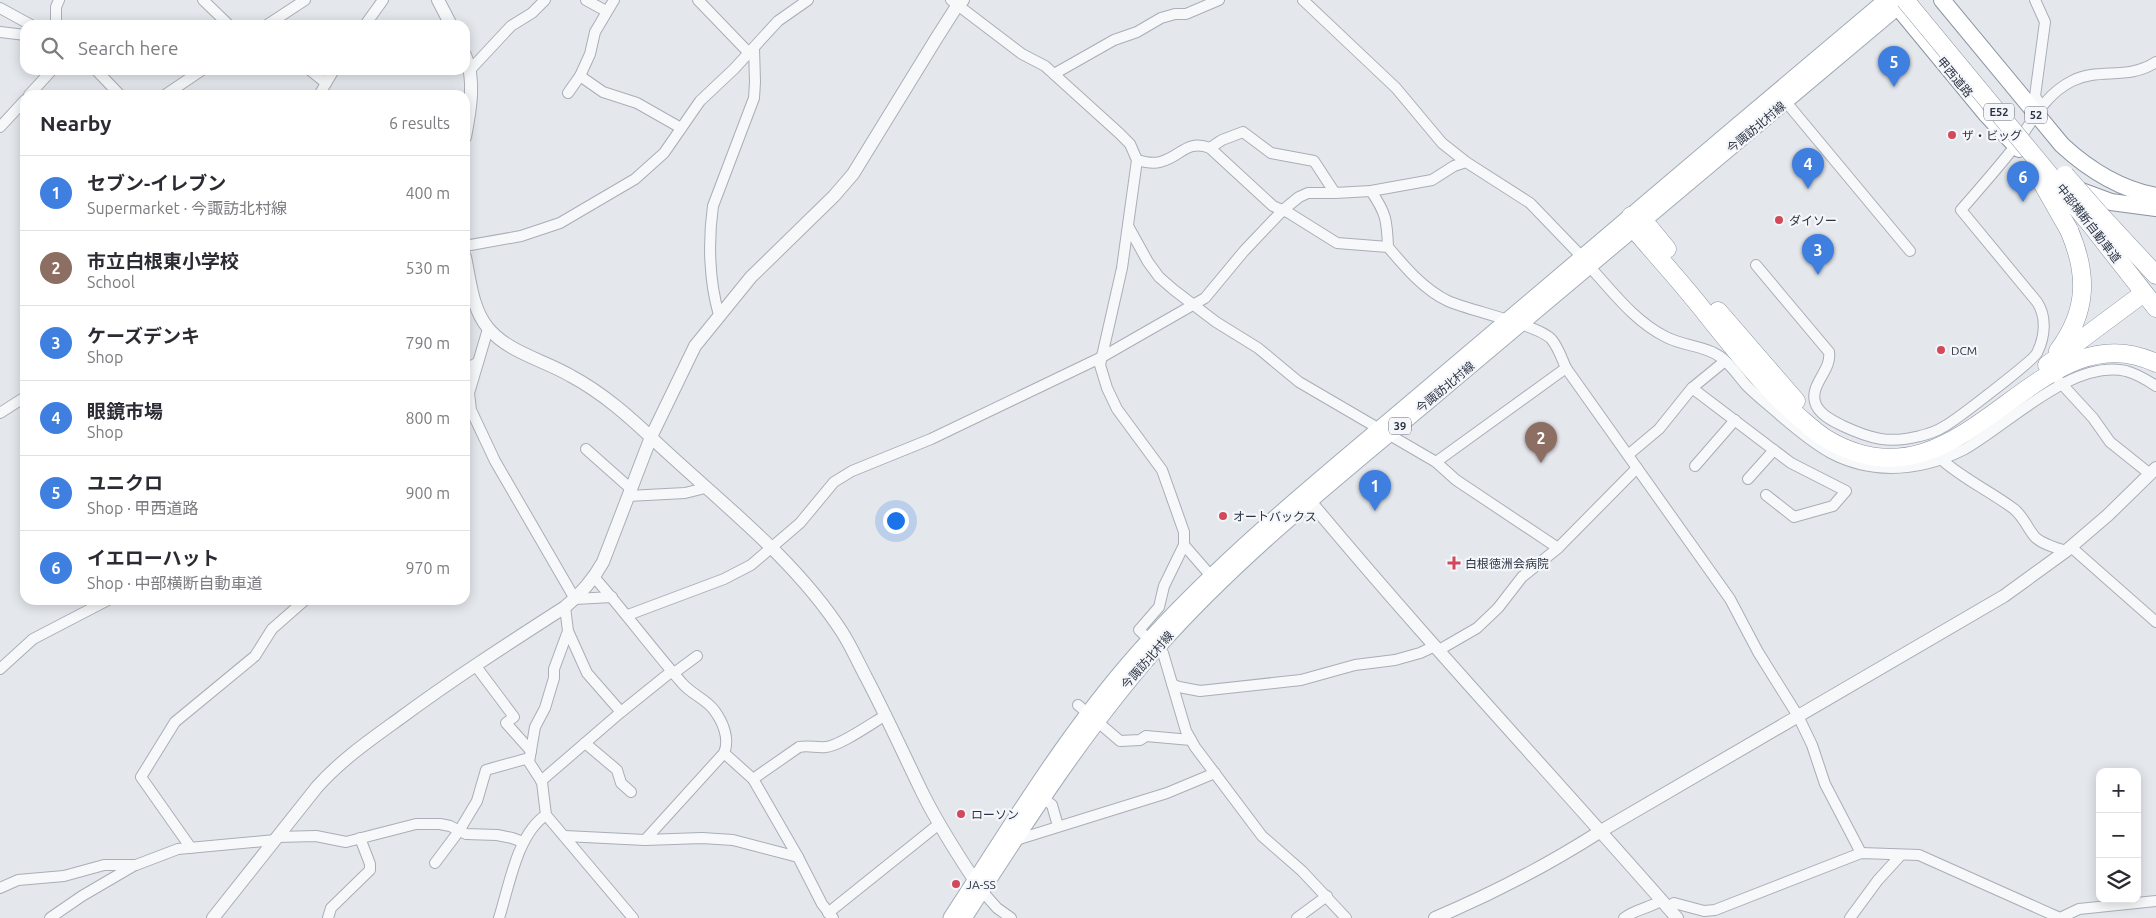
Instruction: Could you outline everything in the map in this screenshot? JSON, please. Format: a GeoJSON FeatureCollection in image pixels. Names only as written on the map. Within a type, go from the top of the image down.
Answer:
{"type":"FeatureCollection","features":[{"type":"Feature","properties":{"kind":"highway","name":"52"},"geometry":{"type":"LineString","coordinates":[[1942,0],[2038,111],[2062,145],[2094,171],[2128,188],[2156,196]]}},
{"type":"Feature","properties":{"kind":"highway","name":"中部横断自動車道"},"geometry":{"type":"LineString","coordinates":[[1900,1],[1986,87],[2096,221],[2148,302]]}},
{"type":"Feature","properties":{"kind":"highway","name":"中部横断自動車道"},"geometry":{"type":"LineString","coordinates":[[1900,1],[2096,221]]}},
{"type":"Feature","properties":{"kind":"highway","name":"甲西道路"},"geometry":{"type":"LineString","coordinates":[[1900,1],[1967,92],[2015,145],[2051,173],[2082,191],[2111,202],[2156,208]]}},
{"type":"Feature","properties":{"kind":"highway"},"geometry":{"type":"LineString","coordinates":[[1900,1],[1983,99],[2012,138],[2043,183],[2077,248],[2081,266],[2082,302],[2069,335],[2045,367]]}},
{"type":"Feature","properties":{"kind":"highway"},"geometry":{"type":"LineString","coordinates":[[2096,221],[2156,275]]}},
{"type":"Feature","properties":{"kind":"highway"},"geometry":{"type":"LineString","coordinates":[[1637,222],[1803,410],[1841,438],[1870,447],[1884,449],[1914,448],[1929,444],[1963,426],[2045,367],[2148,302]]}},
{"type":"Feature","properties":{"kind":"highway"},"geometry":{"type":"LineString","coordinates":[[2045,367],[2108,354],[2137,356],[2156,363]]}},
{"type":"Feature","properties":{"kind":"main road","name":"今諏訪北村線"},"geometry":{"type":"LineString","coordinates":[[964,918],[978,886],[1088,713],[1153,643],[1211,576],[1307,498],[1585,262],[1786,102],[1900,1]]}},
{"type":"Feature","properties":{"kind":"main road","name":"今諏訪北村線"},"geometry":{"type":"LineString","coordinates":[[1637,222],[1900,1]]}},
{"type":"Feature","properties":{"kind":"main road","name":"今諏訪北村線"},"geometry":{"type":"LineString","coordinates":[[1153,643],[1218,584],[1307,498]]}},
{"type":"Feature","properties":{"kind":"main road","name":"今諏訪北村線"},"geometry":{"type":"LineString","coordinates":[[951,918],[1016,840],[1043,798],[1088,713]]}},
{"type":"Feature","properties":{"kind":"street"},"geometry":{"type":"LineString","coordinates":[[56,20],[56,7],[59,0]]}},
{"type":"Feature","properties":{"kind":"street"},"geometry":{"type":"LineString","coordinates":[[203,0],[224,20]]}},
{"type":"Feature","properties":{"kind":"street"},"geometry":{"type":"LineString","coordinates":[[278,20],[306,0]]}},
{"type":"Feature","properties":{"kind":"street"},"geometry":{"type":"LineString","coordinates":[[369,20],[383,0]]}},
{"type":"Feature","properties":{"kind":"street"},"geometry":{"type":"LineString","coordinates":[[438,0],[448,20]]}},
{"type":"Feature","properties":{"kind":"street"},"geometry":{"type":"LineString","coordinates":[[470,70],[512,26],[532,13],[545,0]]}},
{"type":"Feature","properties":{"kind":"street"},"geometry":{"type":"LineString","coordinates":[[586,0],[606,11]]}},
{"type":"Feature","properties":{"kind":"street"},"geometry":{"type":"LineString","coordinates":[[568,93],[580,76],[590,54],[595,32],[614,0]]}},
{"type":"Feature","properties":{"kind":"street"},"geometry":{"type":"LineString","coordinates":[[698,0],[751,50],[755,82],[754,98],[713,206],[710,220],[712,291],[718,315]]}},
{"type":"Feature","properties":{"kind":"street"},"geometry":{"type":"LineString","coordinates":[[470,245],[521,236],[560,223],[648,169],[664,153],[700,101],[778,21],[808,0]]}},
{"type":"Feature","properties":{"kind":"street"},"geometry":{"type":"LineString","coordinates":[[1054,74],[1114,40],[1137,32],[1161,18],[1175,14],[1186,14],[1220,0]]}},
{"type":"Feature","properties":{"kind":"street"},"geometry":{"type":"LineString","coordinates":[[1303,0],[1396,88],[1442,143],[1466,162],[1530,204],[1634,316],[1648,328],[1668,339],[1716,354],[1725,361],[1748,387],[1813,444],[1846,461],[1871,467],[1892,468],[1916,466],[1941,459],[1963,449],[2023,408],[2062,385],[2092,373],[2112,370],[2126,371],[2156,386]]}},
{"type":"Feature","properties":{"kind":"street"},"geometry":{"type":"LineString","coordinates":[[2035,0],[2046,22],[2036,96],[2038,111]]}},
{"type":"Feature","properties":{"kind":"street"},"geometry":{"type":"LineString","coordinates":[[213,918],[317,787],[349,756],[475,665],[570,603],[594,577],[603,562],[651,437],[695,346],[718,315],[751,277],[834,196],[853,174],[957,2],[1022,54],[1045,66],[1130,144],[1137,160],[1122,268],[1100,365],[1107,388],[1117,408],[1162,470],[1184,532],[1184,546],[1164,586],[1158,607],[1139,630],[1163,653],[1186,731],[1191,740],[1262,836],[1327,896],[1346,918]]}},
{"type":"Feature","properties":{"kind":"street"},"geometry":{"type":"LineString","coordinates":[[0,8],[22,20]]}},
{"type":"Feature","properties":{"kind":"street"},"geometry":{"type":"LineString","coordinates":[[0,32],[20,35]]}},
{"type":"Feature","properties":{"kind":"street"},"geometry":{"type":"LineString","coordinates":[[1436,918],[1530,874],[2004,596],[2068,549],[2108,515],[2153,471],[2110,442],[2092,418],[2045,367],[2042,310],[1961,210],[2015,145],[2038,111],[2061,87],[2092,75],[2134,72],[2156,62]]}},
{"type":"Feature","properties":{"kind":"street"},"geometry":{"type":"LineString","coordinates":[[34,90],[48,75]]}},
{"type":"Feature","properties":{"kind":"street"},"geometry":{"type":"LineString","coordinates":[[101,75],[115,90]]}},
{"type":"Feature","properties":{"kind":"street"},"geometry":{"type":"LineString","coordinates":[[172,90],[195,75]]}},
{"type":"Feature","properties":{"kind":"street"},"geometry":{"type":"LineString","coordinates":[[317,75],[326,82]]}},
{"type":"Feature","properties":{"kind":"street"},"geometry":{"type":"LineString","coordinates":[[322,90],[331,75]]}},
{"type":"Feature","properties":{"kind":"street"},"geometry":{"type":"LineString","coordinates":[[469,75],[470,99]]}},
{"type":"Feature","properties":{"kind":"street"},"geometry":{"type":"LineString","coordinates":[[580,76],[603,92],[637,104],[681,128]]}},
{"type":"Feature","properties":{"kind":"street"},"geometry":{"type":"LineString","coordinates":[[1786,102],[1910,251]]}},
{"type":"Feature","properties":{"kind":"street"},"geometry":{"type":"LineString","coordinates":[[0,127],[20,105]]}},
{"type":"Feature","properties":{"kind":"street"},"geometry":{"type":"LineString","coordinates":[[1210,148],[1222,140],[1243,132],[1271,153],[1314,161],[1335,193]]}},
{"type":"Feature","properties":{"kind":"street"},"geometry":{"type":"LineString","coordinates":[[1137,160],[1158,163],[1192,145],[1200,144],[1210,148],[1273,206],[1283,210],[1337,243],[1388,247]]}},
{"type":"Feature","properties":{"kind":"street"},"geometry":{"type":"LineString","coordinates":[[628,616],[724,579],[751,565],[800,523],[834,482],[852,471],[931,439],[1102,357],[1194,305],[1205,298],[1283,210],[1308,193],[1371,191],[1432,180],[1454,166],[1466,162]]}},
{"type":"Feature","properties":{"kind":"street"},"geometry":{"type":"LineString","coordinates":[[1371,191],[1383,208],[1387,220],[1388,247],[1404,266],[1437,295],[1448,301],[1545,334],[1552,340],[1566,368],[1730,599],[1758,652],[1798,716],[1812,745],[1824,784],[1861,853]]}},
{"type":"Feature","properties":{"kind":"street"},"geometry":{"type":"LineString","coordinates":[[1128,226],[1148,262],[1159,277],[1216,322],[1258,348],[1299,382],[1436,462],[1456,480],[1558,548]]}},
{"type":"Feature","properties":{"kind":"street"},"geometry":{"type":"LineString","coordinates":[[1756,265],[1829,352],[1829,364],[1815,394],[1815,402],[1819,409],[1834,421],[1860,435],[1880,440],[1903,438],[1918,436],[1944,427],[2045,367]]}},
{"type":"Feature","properties":{"kind":"street"},"geometry":{"type":"LineString","coordinates":[[470,280],[479,316],[488,329],[504,343],[588,386],[651,437],[793,569],[824,606],[843,634],[886,715],[938,824],[978,886],[997,908],[1011,918]]}},
{"type":"Feature","properties":{"kind":"street"},"geometry":{"type":"LineString","coordinates":[[470,389],[488,329]]}},
{"type":"Feature","properties":{"kind":"street"},"geometry":{"type":"LineString","coordinates":[[1628,455],[1659,428],[1692,388],[1725,361]]}},
{"type":"Feature","properties":{"kind":"street"},"geometry":{"type":"LineString","coordinates":[[470,366],[477,363]]}},
{"type":"Feature","properties":{"kind":"street"},"geometry":{"type":"LineString","coordinates":[[1436,462],[1566,368]]}},
{"type":"Feature","properties":{"kind":"street"},"geometry":{"type":"LineString","coordinates":[[1692,388],[1791,463],[1846,491],[1833,506],[1794,517],[1766,496]]}},
{"type":"Feature","properties":{"kind":"street"},"geometry":{"type":"LineString","coordinates":[[0,413],[20,400]]}},
{"type":"Feature","properties":{"kind":"street"},"geometry":{"type":"LineString","coordinates":[[470,402],[471,410],[495,462],[570,603],[568,631],[554,669],[554,678],[545,708],[535,727],[529,762],[541,780],[546,815],[633,918]]}},
{"type":"Feature","properties":{"kind":"street"},"geometry":{"type":"LineString","coordinates":[[1695,466],[1735,420]]}},
{"type":"Feature","properties":{"kind":"street"},"geometry":{"type":"LineString","coordinates":[[586,449],[630,492],[685,493],[705,488]]}},
{"type":"Feature","properties":{"kind":"street"},"geometry":{"type":"LineString","coordinates":[[1748,479],[1774,450]]}},
{"type":"Feature","properties":{"kind":"street"},"geometry":{"type":"LineString","coordinates":[[1941,459],[1956,472],[2015,510],[2041,541],[2068,549],[2156,622]]}},
{"type":"Feature","properties":{"kind":"street"},"geometry":{"type":"LineString","coordinates":[[1172,684],[1200,691],[1301,680],[1348,666],[1395,660],[1437,648],[1477,628],[1498,608],[1522,577],[1558,548],[1637,468]]}},
{"type":"Feature","properties":{"kind":"street"},"geometry":{"type":"LineString","coordinates":[[1307,498],[1437,648],[1677,918]]}},
{"type":"Feature","properties":{"kind":"street"},"geometry":{"type":"LineString","coordinates":[[1184,546],[1211,576]]}},
{"type":"Feature","properties":{"kind":"street"},"geometry":{"type":"LineString","coordinates":[[594,577],[684,685],[714,710],[726,732],[726,748],[724,753],[645,840]]}},
{"type":"Feature","properties":{"kind":"street"},"geometry":{"type":"LineString","coordinates":[[570,603],[612,597]]}},
{"type":"Feature","properties":{"kind":"street"},"geometry":{"type":"LineString","coordinates":[[0,669],[33,639],[98,605]]}},
{"type":"Feature","properties":{"kind":"street"},"geometry":{"type":"LineString","coordinates":[[191,848],[141,777],[175,722],[255,656],[272,629],[299,605]]}},
{"type":"Feature","properties":{"kind":"street"},"geometry":{"type":"LineString","coordinates":[[568,631],[587,673],[621,712]]}},
{"type":"Feature","properties":{"kind":"street"},"geometry":{"type":"LineString","coordinates":[[541,780],[621,712],[697,656]]}},
{"type":"Feature","properties":{"kind":"street"},"geometry":{"type":"LineString","coordinates":[[475,665],[514,718],[506,723],[530,755]]}},
{"type":"Feature","properties":{"kind":"street"},"geometry":{"type":"LineString","coordinates":[[1088,713],[1120,741],[1140,740],[1146,736],[1191,740]]}},
{"type":"Feature","properties":{"kind":"street"},"geometry":{"type":"LineString","coordinates":[[753,779],[798,747],[826,747],[836,744],[886,715]]}},
{"type":"Feature","properties":{"kind":"street"},"geometry":{"type":"LineString","coordinates":[[585,743],[617,770],[621,782],[631,792]]}},
{"type":"Feature","properties":{"kind":"street"},"geometry":{"type":"LineString","coordinates":[[724,753],[753,779],[831,915],[938,824]]}},
{"type":"Feature","properties":{"kind":"street"},"geometry":{"type":"LineString","coordinates":[[435,863],[459,831],[477,801],[486,770],[530,755]]}},
{"type":"Feature","properties":{"kind":"street"},"geometry":{"type":"LineString","coordinates":[[1016,840],[1168,793],[1215,773]]}},
{"type":"Feature","properties":{"kind":"street"},"geometry":{"type":"LineString","coordinates":[[1043,798],[1052,805],[1058,826]]}},
{"type":"Feature","properties":{"kind":"street"},"geometry":{"type":"LineString","coordinates":[[499,918],[523,842],[538,820],[546,815]]}},
{"type":"Feature","properties":{"kind":"street"},"geometry":{"type":"LineString","coordinates":[[50,918],[82,896],[136,865],[178,850],[316,836],[346,842],[416,824],[440,824],[450,826],[466,834],[512,838],[523,842]]}},
{"type":"Feature","properties":{"kind":"street"},"geometry":{"type":"LineString","coordinates":[[565,836],[645,840],[702,838],[733,840],[798,857]]}},
{"type":"Feature","properties":{"kind":"street"},"geometry":{"type":"LineString","coordinates":[[328,918],[331,908],[370,870],[370,864],[360,838]]}},
{"type":"Feature","properties":{"kind":"street"},"geometry":{"type":"LineString","coordinates":[[1624,918],[1644,907],[1655,904],[1674,903],[1704,911],[1715,910],[1861,853],[1900,856],[1919,855],[2060,918],[2079,909],[2156,901]]}},
{"type":"Feature","properties":{"kind":"street"},"geometry":{"type":"LineString","coordinates":[[1850,918],[1878,880],[1900,856]]}},
{"type":"Feature","properties":{"kind":"street"},"geometry":{"type":"LineString","coordinates":[[0,888],[18,880],[64,876],[104,865],[136,865]]}},
{"type":"Feature","properties":{"kind":"street"},"geometry":{"type":"LineString","coordinates":[[1297,918],[1327,896]]}},
{"type":"Feature","properties":{"kind":"tunnel"},"geometry":{"type":"LineString","coordinates":[[2137,298],[2156,285]]}},
{"type":"Feature","properties":{"kind":"place","name":"ユニクロ"},"geometry":{"type":"Point","coordinates":[1894,87]}},
{"type":"Feature","properties":{"kind":"place","name":"ザ・ビッグ"},"geometry":{"type":"Point","coordinates":[1952,135]}},
{"type":"Feature","properties":{"kind":"place","name":"眼鏡市場"},"geometry":{"type":"Point","coordinates":[1808,189]}},
{"type":"Feature","properties":{"kind":"place","name":"イエローハット"},"geometry":{"type":"Point","coordinates":[2023,202]}},
{"type":"Feature","properties":{"kind":"place","name":"ダイソー"},"geometry":{"type":"Point","coordinates":[1779,220]}},
{"type":"Feature","properties":{"kind":"place","name":"ケーズデンキ"},"geometry":{"type":"Point","coordinates":[1818,275]}},
{"type":"Feature","properties":{"kind":"place","name":"DCM"},"geometry":{"type":"Point","coordinates":[1941,350]}},
{"type":"Feature","properties":{"kind":"place","name":"市立白根東小学校"},"geometry":{"type":"Point","coordinates":[1541,463]}},
{"type":"Feature","properties":{"kind":"place","name":"セブン-イレブン"},"geometry":{"type":"Point","coordinates":[1375,511]}},
{"type":"Feature","properties":{"kind":"place","name":"オートバックス"},"geometry":{"type":"Point","coordinates":[1223,516]}},
{"type":"Feature","properties":{"kind":"place","name":"白根徳洲会病院"},"geometry":{"type":"Point","coordinates":[1454,563]}},
{"type":"Feature","properties":{"kind":"place","name":"ローソン"},"geometry":{"type":"Point","coordinates":[961,814]}},
{"type":"Feature","properties":{"kind":"place","name":"JA-SS"},"geometry":{"type":"Point","coordinates":[956,884]}}]}
